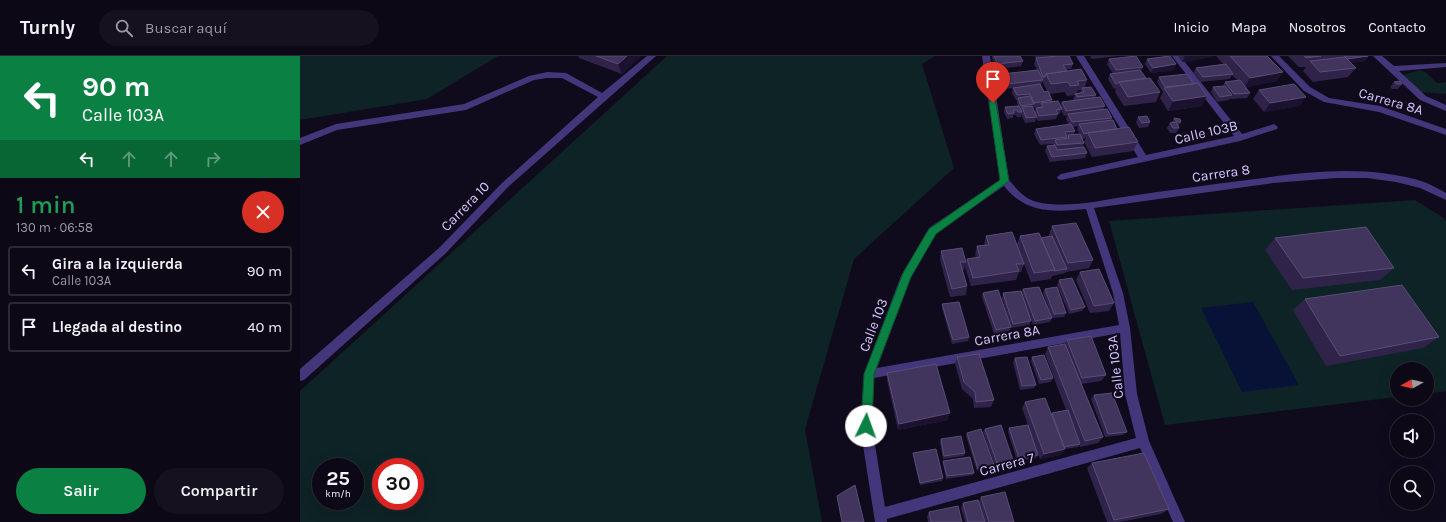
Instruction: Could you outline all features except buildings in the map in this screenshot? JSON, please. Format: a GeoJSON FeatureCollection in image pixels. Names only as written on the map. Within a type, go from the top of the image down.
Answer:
{"type":"FeatureCollection","features":[{"type":"Feature","properties":{"kind":"street","name":"Carrera 10"},"geometry":{"type":"LineString","coordinates":[[300,376],[442,252],[505,185],[603,97],[652,56]]}},
{"type":"Feature","properties":{"kind":"street"},"geometry":{"type":"LineString","coordinates":[[986,56],[1005,181]]}},
{"type":"Feature","properties":{"kind":"street"},"geometry":{"type":"LineString","coordinates":[[1080,56],[1144,159]]}},
{"type":"Feature","properties":{"kind":"street"},"geometry":{"type":"LineString","coordinates":[[1176,56],[1240,138]]}},
{"type":"Feature","properties":{"kind":"street","name":"Carrera 8A"},"geometry":{"type":"LineString","coordinates":[[1275,56],[1307,89],[1327,100],[1380,109],[1446,132]]}},
{"type":"Feature","properties":{"kind":"street"},"geometry":{"type":"LineString","coordinates":[[1377,56],[1423,98],[1446,108]]}},
{"type":"Feature","properties":{"kind":"street"},"geometry":{"type":"LineString","coordinates":[[1392,69],[1446,65]]}},
{"type":"Feature","properties":{"kind":"street"},"geometry":{"type":"LineString","coordinates":[[300,142],[336,127],[466,107],[532,78],[547,75],[563,75],[603,97]]}},
{"type":"Feature","properties":{"kind":"street","name":"Calle 103B"},"geometry":{"type":"LineString","coordinates":[[1061,177],[1240,138],[1274,127]]}},
{"type":"Feature","properties":{"kind":"street","name":"Carrera 8"},"geometry":{"type":"LineString","coordinates":[[1005,181],[1020,198],[1033,205],[1056,207],[1089,205],[1302,176],[1377,175],[1414,182],[1446,197]]}},
{"type":"Feature","properties":{"kind":"street","name":"Calle 103"},"geometry":{"type":"LineString","coordinates":[[880,518],[866,426],[869,374],[906,276],[932,231],[1005,181]]}},
{"type":"Feature","properties":{"kind":"street","name":"Calle 103A"},"geometry":{"type":"LineString","coordinates":[[1089,205],[1118,293],[1125,328],[1131,394],[1143,442],[1179,522]]}},
{"type":"Feature","properties":{"kind":"street","name":"Carrera 8A"},"geometry":{"type":"LineString","coordinates":[[869,374],[1125,328]]}},
{"type":"Feature","properties":{"kind":"street","name":"Carrera 7"},"geometry":{"type":"LineString","coordinates":[[880,518],[1143,442]]}},
{"type":"Feature","properties":{"kind":"green space"},"geometry":{"type":"Polygon","coordinates":[[[300,56],[498,56],[427,99],[300,120],[300,56]]]}},
{"type":"Feature","properties":{"kind":"green space"},"geometry":{"type":"Polygon","coordinates":[[[667,56],[935,56],[922,64],[954,168],[854,259],[805,429],[822,522],[300,522],[300,391],[667,56]]]}},
{"type":"Feature","properties":{"kind":"green space"},"geometry":{"type":"Polygon","coordinates":[[[1420,70],[1425,72],[1437,83],[1446,82],[1446,94],[1419,92],[1403,75],[1420,70]]]}},
{"type":"Feature","properties":{"kind":"green space"},"geometry":{"type":"Polygon","coordinates":[[[1415,200],[1446,221],[1446,391],[1434,393],[1434,362],[1390,362],[1390,398],[1165,425],[1109,221],[1415,200]]]}},
{"type":"Feature","properties":{"kind":"water"},"geometry":{"type":"Polygon","coordinates":[[[1253,302],[1299,385],[1242,392],[1201,308],[1253,302]]]}},
{"type":"Feature","properties":{"kind":"route"},"geometry":{"type":"LineString","coordinates":[[866,426],[869,374],[906,276],[932,231],[1005,181],[993,103]]}}]}
